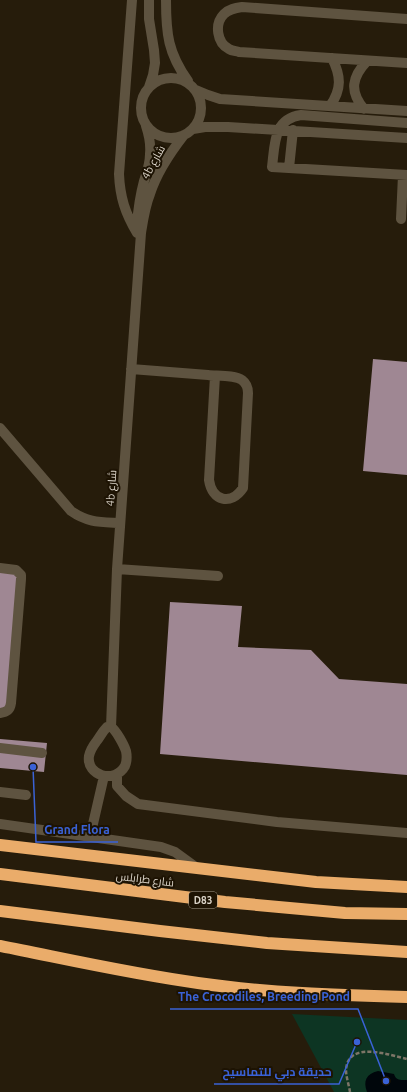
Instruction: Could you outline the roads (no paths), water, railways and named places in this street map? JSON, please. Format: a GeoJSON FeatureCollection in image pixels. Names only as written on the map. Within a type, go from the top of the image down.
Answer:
{"type":"FeatureCollection","features":[{"type":"Feature","properties":{"kind":"highway"},"geometry":{"type":"LineString","coordinates":[[0,845],[316,882],[407,887]]}},
{"type":"Feature","properties":{"kind":"highway","name":"شارع طرابلس"},"geometry":{"type":"LineString","coordinates":[[0,874],[225,902],[345,913],[407,914]]}},
{"type":"Feature","properties":{"kind":"highway"},"geometry":{"type":"LineString","coordinates":[[0,911],[268,943],[407,952]]}},
{"type":"Feature","properties":{"kind":"highway"},"geometry":{"type":"LineString","coordinates":[[0,946],[146,975],[197,983],[300,993],[407,996]]}},
{"type":"Feature","properties":{"kind":"lane"},"geometry":{"type":"LineString","coordinates":[[132,0],[119,174],[123,205],[129,220],[137,233]]}},
{"type":"Feature","properties":{"kind":"lane","name":"4b شارع"},"geometry":{"type":"LineString","coordinates":[[139,251],[137,233],[138,212],[149,166],[150,153],[150,139],[142,116],[141,106],[143,95],[149,87],[153,75],[154,56],[149,19],[149,0]]}},
{"type":"Feature","properties":{"kind":"lane"},"geometry":{"type":"LineString","coordinates":[[166,0],[169,45],[177,65],[189,83],[196,90],[201,100],[202,110],[199,120],[193,129]]}},
{"type":"Feature","properties":{"kind":"lane"},"geometry":{"type":"LineString","coordinates":[[407,19],[242,7],[232,9],[224,14],[219,23],[218,33],[222,42],[229,49],[239,52],[407,63]]}},
{"type":"Feature","properties":{"kind":"lane"},"geometry":{"type":"LineString","coordinates":[[330,106],[335,99],[339,83],[337,70],[332,58]]}},
{"type":"Feature","properties":{"kind":"lane"},"geometry":{"type":"LineString","coordinates":[[364,109],[358,102],[354,85],[355,76],[367,61]]}},
{"type":"Feature","properties":{"kind":"lane"},"geometry":{"type":"LineString","coordinates":[[149,87],[158,80],[168,77],[179,78],[189,83]]}},
{"type":"Feature","properties":{"kind":"lane"},"geometry":{"type":"LineString","coordinates":[[196,90],[220,99],[407,112]]}},
{"type":"Feature","properties":{"kind":"lane"},"geometry":{"type":"LineString","coordinates":[[401,219],[405,175],[272,166],[276,135],[278,130],[291,118],[301,115],[407,123]]}},
{"type":"Feature","properties":{"kind":"lane","name":"4b شارع"},"geometry":{"type":"LineString","coordinates":[[146,126],[154,133],[163,137],[174,138],[184,135],[193,129]]}},
{"type":"Feature","properties":{"kind":"lane"},"geometry":{"type":"LineString","coordinates":[[193,129],[216,126],[407,138]]}},
{"type":"Feature","properties":{"kind":"lane"},"geometry":{"type":"LineString","coordinates":[[289,168],[293,130]]}},
{"type":"Feature","properties":{"kind":"lane","name":"4b شارع"},"geometry":{"type":"LineString","coordinates":[[111,727],[117,569],[140,233],[150,194],[164,165],[184,135]]}},
{"type":"Feature","properties":{"kind":"lane"},"geometry":{"type":"LineString","coordinates":[[131,369],[216,376],[238,378],[246,384],[248,388],[243,488],[239,494],[233,498],[226,499],[219,498],[213,494],[209,480],[216,376]]}},
{"type":"Feature","properties":{"kind":"lane"},"geometry":{"type":"LineString","coordinates":[[0,428],[72,511],[79,517],[88,520],[120,523]]}},
{"type":"Feature","properties":{"kind":"lane"},"geometry":{"type":"LineString","coordinates":[[0,568],[16,570],[22,578],[11,703],[8,710],[0,713]]}},
{"type":"Feature","properties":{"kind":"lane"},"geometry":{"type":"LineString","coordinates":[[117,569],[218,576]]}},
{"type":"Feature","properties":{"kind":"lane"},"geometry":{"type":"LineString","coordinates":[[107,727],[111,727],[116,731],[126,751],[126,764],[117,774],[104,776],[98,774],[92,769],[89,763],[88,757],[90,750],[107,727]]}},
{"type":"Feature","properties":{"kind":"lane"},"geometry":{"type":"LineString","coordinates":[[0,748],[42,753]]}},
{"type":"Feature","properties":{"kind":"lane"},"geometry":{"type":"LineString","coordinates":[[117,774],[118,786],[126,796],[138,804],[277,822],[407,834]]}},
{"type":"Feature","properties":{"kind":"lane"},"geometry":{"type":"LineString","coordinates":[[90,837],[104,776]]}},
{"type":"Feature","properties":{"kind":"lane"},"geometry":{"type":"LineString","coordinates":[[0,792],[26,795]]}},
{"type":"Feature","properties":{"kind":"lane"},"geometry":{"type":"LineString","coordinates":[[0,824],[161,847],[175,852],[197,868]]}},
{"type":"Feature","properties":{"kind":"place","name":"Grand Flora"},"geometry":{"type":"Point","coordinates":[33,767]}},
{"type":"Feature","properties":{"kind":"place","name":"حديقة دبي للتماسيح"},"geometry":{"type":"Point","coordinates":[357,1042]}},
{"type":"Feature","properties":{"kind":"place","name":"The Crocodiles, Breeding Pond"},"geometry":{"type":"Point","coordinates":[386,1081]}}]}
